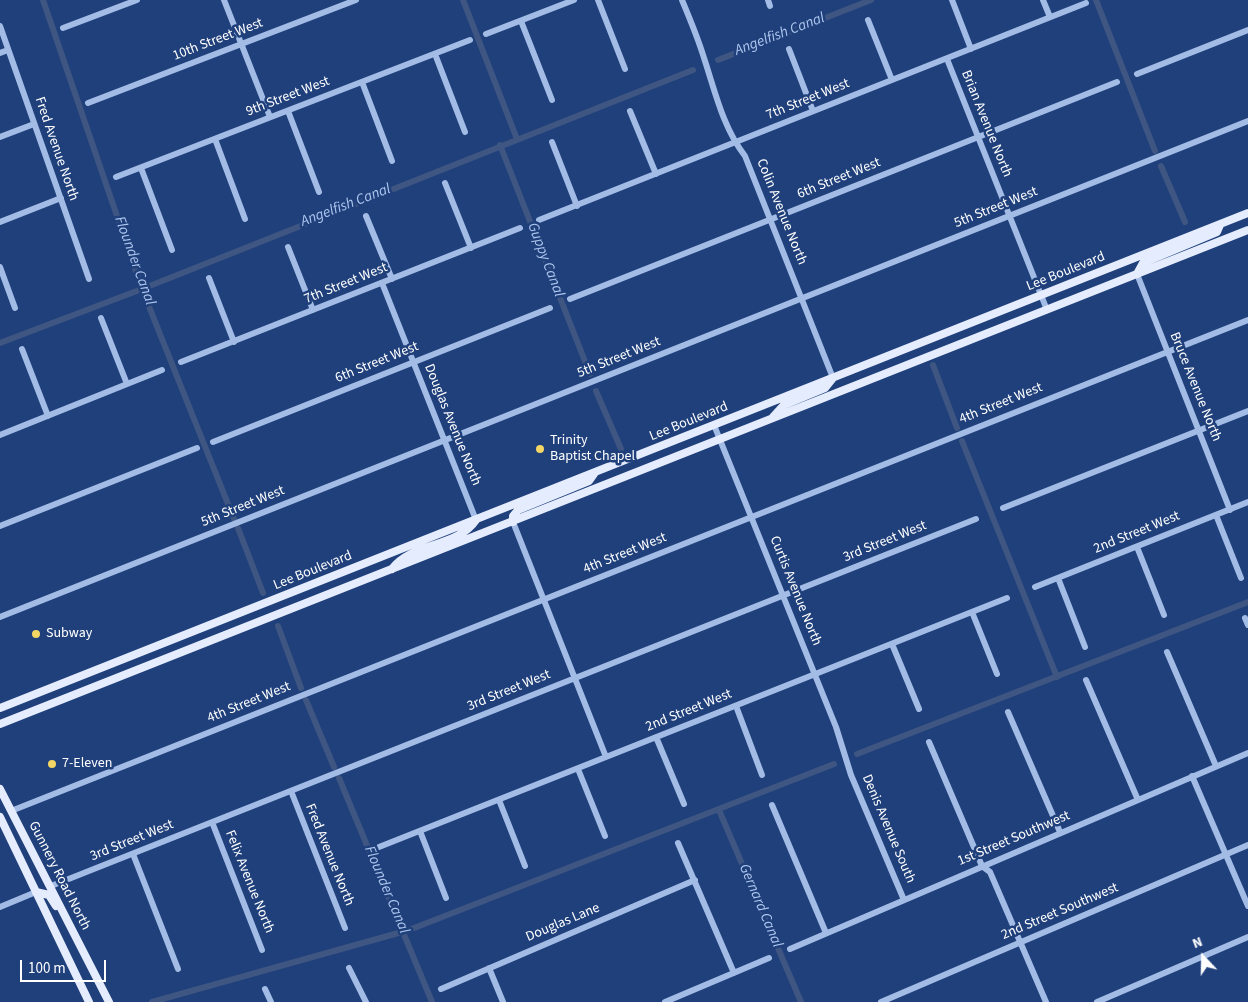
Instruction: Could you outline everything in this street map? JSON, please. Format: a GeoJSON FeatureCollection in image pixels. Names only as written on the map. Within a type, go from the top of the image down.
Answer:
{"type":"FeatureCollection","features":[{"type":"Feature","properties":{"kind":"main road","name":"Lee Boulevard"},"geometry":{"type":"LineString","coordinates":[[0,708],[1248,213]]}},
{"type":"Feature","properties":{"kind":"main road"},"geometry":{"type":"LineString","coordinates":[[1137,274],[1143,262],[1217,232],[1220,225]]}},
{"type":"Feature","properties":{"kind":"main road","name":"Lee Boulevard"},"geometry":{"type":"LineString","coordinates":[[0,724],[391,571],[1248,230]]}},
{"type":"Feature","properties":{"kind":"main road"},"geometry":{"type":"LineString","coordinates":[[772,419],[784,405],[825,388],[833,378]]}},
{"type":"Feature","properties":{"kind":"main road"},"geometry":{"type":"LineString","coordinates":[[513,522],[513,516],[518,510],[589,481],[596,472]]}},
{"type":"Feature","properties":{"kind":"main road"},"geometry":{"type":"LineString","coordinates":[[391,571],[399,559],[465,532],[476,520]]}},
{"type":"Feature","properties":{"kind":"main road","name":"Gunnery Road North"},"geometry":{"type":"LineString","coordinates":[[0,789],[110,1002]]}},
{"type":"Feature","properties":{"kind":"main road","name":"Gunnery Road North"},"geometry":{"type":"LineString","coordinates":[[0,817],[89,1002]]}},
{"type":"Feature","properties":{"kind":"main road"},"geometry":{"type":"LineString","coordinates":[[36,892],[49,895],[85,962],[93,970]]}},
{"type":"Feature","properties":{"kind":"street"},"geometry":{"type":"LineString","coordinates":[[63,28],[137,0]]}},
{"type":"Feature","properties":{"kind":"street"},"geometry":{"type":"LineString","coordinates":[[224,0],[270,118]]}},
{"type":"Feature","properties":{"kind":"street","name":"10th Street West"},"geometry":{"type":"LineString","coordinates":[[88,103],[356,0]]}},
{"type":"Feature","properties":{"kind":"street"},"geometry":{"type":"LineString","coordinates":[[486,34],[574,0]]}},
{"type":"Feature","properties":{"kind":"street"},"geometry":{"type":"LineString","coordinates":[[598,0],[625,69]]}},
{"type":"Feature","properties":{"kind":"street","name":"Colin Avenue North"},"geometry":{"type":"LineString","coordinates":[[682,0],[704,56],[710,83],[734,143],[745,156],[833,378]]}},
{"type":"Feature","properties":{"kind":"street","name":"Brian Avenue North"},"geometry":{"type":"LineString","coordinates":[[952,0],[971,49]]}},
{"type":"Feature","properties":{"kind":"street"},"geometry":{"type":"LineString","coordinates":[[1043,0],[1050,17]]}},
{"type":"Feature","properties":{"kind":"street","name":"7th Street West"},"geometry":{"type":"LineString","coordinates":[[539,220],[1086,3]]}},
{"type":"Feature","properties":{"kind":"street"},"geometry":{"type":"LineString","coordinates":[[868,20],[892,80]]}},
{"type":"Feature","properties":{"kind":"street"},"geometry":{"type":"LineString","coordinates":[[521,21],[552,100]]}},
{"type":"Feature","properties":{"kind":"street","name":"Fred Avenue North"},"geometry":{"type":"LineString","coordinates":[[0,26],[89,279]]}},
{"type":"Feature","properties":{"kind":"street"},"geometry":{"type":"LineString","coordinates":[[1137,74],[1248,30]]}},
{"type":"Feature","properties":{"kind":"street","name":"9th Street West"},"geometry":{"type":"LineString","coordinates":[[116,177],[470,40]]}},
{"type":"Feature","properties":{"kind":"street"},"geometry":{"type":"LineString","coordinates":[[789,49],[813,111]]}},
{"type":"Feature","properties":{"kind":"street"},"geometry":{"type":"LineString","coordinates":[[0,53],[8,50]]}},
{"type":"Feature","properties":{"kind":"street"},"geometry":{"type":"LineString","coordinates":[[435,54],[466,132]]}},
{"type":"Feature","properties":{"kind":"street","name":"Brian Avenue North"},"geometry":{"type":"LineString","coordinates":[[947,59],[1047,310]]}},
{"type":"Feature","properties":{"kind":"street"},"geometry":{"type":"LineString","coordinates":[[362,82],[392,161]]}},
{"type":"Feature","properties":{"kind":"street","name":"6th Street West"},"geometry":{"type":"LineString","coordinates":[[570,299],[1117,82]]}},
{"type":"Feature","properties":{"kind":"street"},"geometry":{"type":"LineString","coordinates":[[288,110],[319,192]]}},
{"type":"Feature","properties":{"kind":"street"},"geometry":{"type":"LineString","coordinates":[[630,111],[656,174]]}},
{"type":"Feature","properties":{"kind":"street","name":"5th Street West"},"geometry":{"type":"LineString","coordinates":[[0,617],[1248,121]]}},
{"type":"Feature","properties":{"kind":"street"},"geometry":{"type":"LineString","coordinates":[[0,137],[34,124]]}},
{"type":"Feature","properties":{"kind":"street"},"geometry":{"type":"LineString","coordinates":[[215,139],[245,219]]}},
{"type":"Feature","properties":{"kind":"street"},"geometry":{"type":"LineString","coordinates":[[552,142],[577,206]]}},
{"type":"Feature","properties":{"kind":"street"},"geometry":{"type":"LineString","coordinates":[[141,168],[172,250]]}},
{"type":"Feature","properties":{"kind":"street"},"geometry":{"type":"LineString","coordinates":[[445,183],[471,248]]}},
{"type":"Feature","properties":{"kind":"street"},"geometry":{"type":"LineString","coordinates":[[0,222],[61,198]]}},
{"type":"Feature","properties":{"kind":"street"},"geometry":{"type":"LineString","coordinates":[[366,216],[392,279]]}},
{"type":"Feature","properties":{"kind":"street","name":"7th Street West"},"geometry":{"type":"LineString","coordinates":[[182,362],[520,228]]}},
{"type":"Feature","properties":{"kind":"street"},"geometry":{"type":"LineString","coordinates":[[288,247],[313,310]]}},
{"type":"Feature","properties":{"kind":"street"},"geometry":{"type":"LineString","coordinates":[[0,267],[16,308]]}},
{"type":"Feature","properties":{"kind":"street","name":"Bruce Avenue North"},"geometry":{"type":"LineString","coordinates":[[1137,274],[1230,510]]}},
{"type":"Feature","properties":{"kind":"street"},"geometry":{"type":"LineString","coordinates":[[209,278],[234,342]]}},
{"type":"Feature","properties":{"kind":"street","name":"Douglas Avenue North"},"geometry":{"type":"LineString","coordinates":[[382,283],[476,520]]}},
{"type":"Feature","properties":{"kind":"street","name":"6th Street West"},"geometry":{"type":"LineString","coordinates":[[212,442],[550,308]]}},
{"type":"Feature","properties":{"kind":"street"},"geometry":{"type":"LineString","coordinates":[[101,318],[127,384]]}},
{"type":"Feature","properties":{"kind":"street","name":"4th Street West"},"geometry":{"type":"LineString","coordinates":[[11,811],[1248,320]]}},
{"type":"Feature","properties":{"kind":"street"},"geometry":{"type":"LineString","coordinates":[[22,349],[48,416]]}},
{"type":"Feature","properties":{"kind":"street"},"geometry":{"type":"LineString","coordinates":[[0,435],[162,370]]}},
{"type":"Feature","properties":{"kind":"street"},"geometry":{"type":"LineString","coordinates":[[1003,508],[1248,411]]}},
{"type":"Feature","properties":{"kind":"street","name":"Curtis Avenue North"},"geometry":{"type":"LineString","coordinates":[[714,425],[752,517],[849,768]]}},
{"type":"Feature","properties":{"kind":"street"},"geometry":{"type":"LineString","coordinates":[[0,526],[197,448]]}},
{"type":"Feature","properties":{"kind":"street","name":"2nd Street West"},"geometry":{"type":"LineString","coordinates":[[1035,587],[1248,502]]}},
{"type":"Feature","properties":{"kind":"street"},"geometry":{"type":"LineString","coordinates":[[1216,515],[1241,578]]}},
{"type":"Feature","properties":{"kind":"street","name":"3rd Street West"},"geometry":{"type":"LineString","coordinates":[[51,886],[976,519]]}},
{"type":"Feature","properties":{"kind":"street"},"geometry":{"type":"LineString","coordinates":[[513,522],[606,757]]}},
{"type":"Feature","properties":{"kind":"street"},"geometry":{"type":"LineString","coordinates":[[1137,547],[1164,615]]}},
{"type":"Feature","properties":{"kind":"street"},"geometry":{"type":"LineString","coordinates":[[1058,578],[1085,647]]}},
{"type":"Feature","properties":{"kind":"street","name":"2nd Street West"},"geometry":{"type":"LineString","coordinates":[[379,847],[1008,598]]}},
{"type":"Feature","properties":{"kind":"street"},"geometry":{"type":"LineString","coordinates":[[972,612],[997,674]]}},
{"type":"Feature","properties":{"kind":"street"},"geometry":{"type":"LineString","coordinates":[[892,644],[919,709]]}},
{"type":"Feature","properties":{"kind":"street"},"geometry":{"type":"LineString","coordinates":[[1167,652],[1216,766]]}},
{"type":"Feature","properties":{"kind":"street"},"geometry":{"type":"LineString","coordinates":[[1086,680],[1138,800]]}},
{"type":"Feature","properties":{"kind":"street"},"geometry":{"type":"LineString","coordinates":[[736,706],[762,775]]}},
{"type":"Feature","properties":{"kind":"street"},"geometry":{"type":"LineString","coordinates":[[1008,712],[1060,832]]}},
{"type":"Feature","properties":{"kind":"street"},"geometry":{"type":"LineString","coordinates":[[656,737],[684,804]]}},
{"type":"Feature","properties":{"kind":"street"},"geometry":{"type":"LineString","coordinates":[[929,742],[982,866],[990,872],[1046,1002]]}},
{"type":"Feature","properties":{"kind":"street","name":"1st Street Southwest"},"geometry":{"type":"LineString","coordinates":[[790,948],[1248,753]]}},
{"type":"Feature","properties":{"kind":"street"},"geometry":{"type":"LineString","coordinates":[[578,768],[604,836]]}},
{"type":"Feature","properties":{"kind":"street","name":"Denis Avenue South"},"geometry":{"type":"LineString","coordinates":[[849,768],[904,900]]}},
{"type":"Feature","properties":{"kind":"street"},"geometry":{"type":"LineString","coordinates":[[1192,776],[1248,906]]}},
{"type":"Feature","properties":{"kind":"street","name":"Fred Avenue North"},"geometry":{"type":"LineString","coordinates":[[291,791],[345,928]]}},
{"type":"Feature","properties":{"kind":"street"},"geometry":{"type":"LineString","coordinates":[[499,800],[525,866]]}},
{"type":"Feature","properties":{"kind":"street"},"geometry":{"type":"LineString","coordinates":[[772,805],[826,933]]}},
{"type":"Feature","properties":{"kind":"street","name":"Felix Avenue North"},"geometry":{"type":"LineString","coordinates":[[212,822],[262,950]]}},
{"type":"Feature","properties":{"kind":"street"},"geometry":{"type":"LineString","coordinates":[[420,831],[446,898]]}},
{"type":"Feature","properties":{"kind":"street"},"geometry":{"type":"LineString","coordinates":[[678,843],[734,973]]}},
{"type":"Feature","properties":{"kind":"street","name":"2nd Street Southwest"},"geometry":{"type":"LineString","coordinates":[[881,1002],[1248,845]]}},
{"type":"Feature","properties":{"kind":"street"},"geometry":{"type":"LineString","coordinates":[[133,854],[178,969]]}},
{"type":"Feature","properties":{"kind":"street","name":"Douglas Lane"},"geometry":{"type":"LineString","coordinates":[[442,989],[695,880]]}},
{"type":"Feature","properties":{"kind":"street"},"geometry":{"type":"LineString","coordinates":[[0,907],[36,892]]}},
{"type":"Feature","properties":{"kind":"street"},"geometry":{"type":"LineString","coordinates":[[1096,1002],[1248,937]]}},
{"type":"Feature","properties":{"kind":"street"},"geometry":{"type":"LineString","coordinates":[[665,1002],[769,958]]}},
{"type":"Feature","properties":{"kind":"street"},"geometry":{"type":"LineString","coordinates":[[349,968],[366,1002]]}},
{"type":"Feature","properties":{"kind":"street"},"geometry":{"type":"LineString","coordinates":[[489,968],[504,1002]]}},
{"type":"Feature","properties":{"kind":"street"},"geometry":{"type":"LineString","coordinates":[[265,989],[271,1002]]}},
{"type":"Feature","properties":{"kind":"waterway","name":"Flounder Canal"},"geometry":{"type":"LineString","coordinates":[[43,0],[142,289],[234,519]]}},
{"type":"Feature","properties":{"kind":"waterway"},"geometry":{"type":"LineString","coordinates":[[463,0],[517,139]]}},
{"type":"Feature","properties":{"kind":"waterway","name":"Angelfish Canal"},"geometry":{"type":"LineString","coordinates":[[718,60],[871,0]]}},
{"type":"Feature","properties":{"kind":"waterway"},"geometry":{"type":"LineString","coordinates":[[1096,0],[1155,151]]}},
{"type":"Feature","properties":{"kind":"waterway","name":"Angelfish Canal"},"geometry":{"type":"LineString","coordinates":[[0,343],[142,289],[693,70]]}},
{"type":"Feature","properties":{"kind":"waterway","name":"Guppy Canal"},"geometry":{"type":"LineString","coordinates":[[500,145],[590,374]]}},
{"type":"Feature","properties":{"kind":"waterway"},"geometry":{"type":"LineString","coordinates":[[1161,166],[1185,222]]}},
{"type":"Feature","properties":{"kind":"waterway"},"geometry":{"type":"LineString","coordinates":[[933,365],[957,428]]}},
{"type":"Feature","properties":{"kind":"waterway","name":"Guppy Canal"},"geometry":{"type":"LineString","coordinates":[[596,391],[621,449]]}},
{"type":"Feature","properties":{"kind":"waterway"},"geometry":{"type":"LineString","coordinates":[[962,441],[1057,677]]}},
{"type":"Feature","properties":{"kind":"waterway","name":"Flounder Canal"},"geometry":{"type":"LineString","coordinates":[[238,528],[263,593]]}},
{"type":"Feature","properties":{"kind":"waterway"},"geometry":{"type":"LineString","coordinates":[[857,754],[1248,602]]}},
{"type":"Feature","properties":{"kind":"waterway","name":"Flounder Canal"},"geometry":{"type":"LineString","coordinates":[[278,626],[301,688]]}},
{"type":"Feature","properties":{"kind":"waterway","name":"Flounder Canal"},"geometry":{"type":"LineString","coordinates":[[306,700],[334,767]]}},
{"type":"Feature","properties":{"kind":"waterway"},"geometry":{"type":"LineString","coordinates":[[152,1002],[409,930],[834,764]]}},
{"type":"Feature","properties":{"kind":"waterway","name":"Flounder Canal"},"geometry":{"type":"LineString","coordinates":[[339,778],[432,1002]]}},
{"type":"Feature","properties":{"kind":"waterway","name":"Gernard Canal"},"geometry":{"type":"LineString","coordinates":[[719,810],[801,1002]]}},
{"type":"Feature","properties":{"kind":"place","name":"Trinity Baptist Chapel"},"geometry":{"type":"Point","coordinates":[540,449]}},
{"type":"Feature","properties":{"kind":"place","name":"Subway"},"geometry":{"type":"Point","coordinates":[36,634]}},
{"type":"Feature","properties":{"kind":"place","name":"7-Eleven"},"geometry":{"type":"Point","coordinates":[52,764]}}]}
